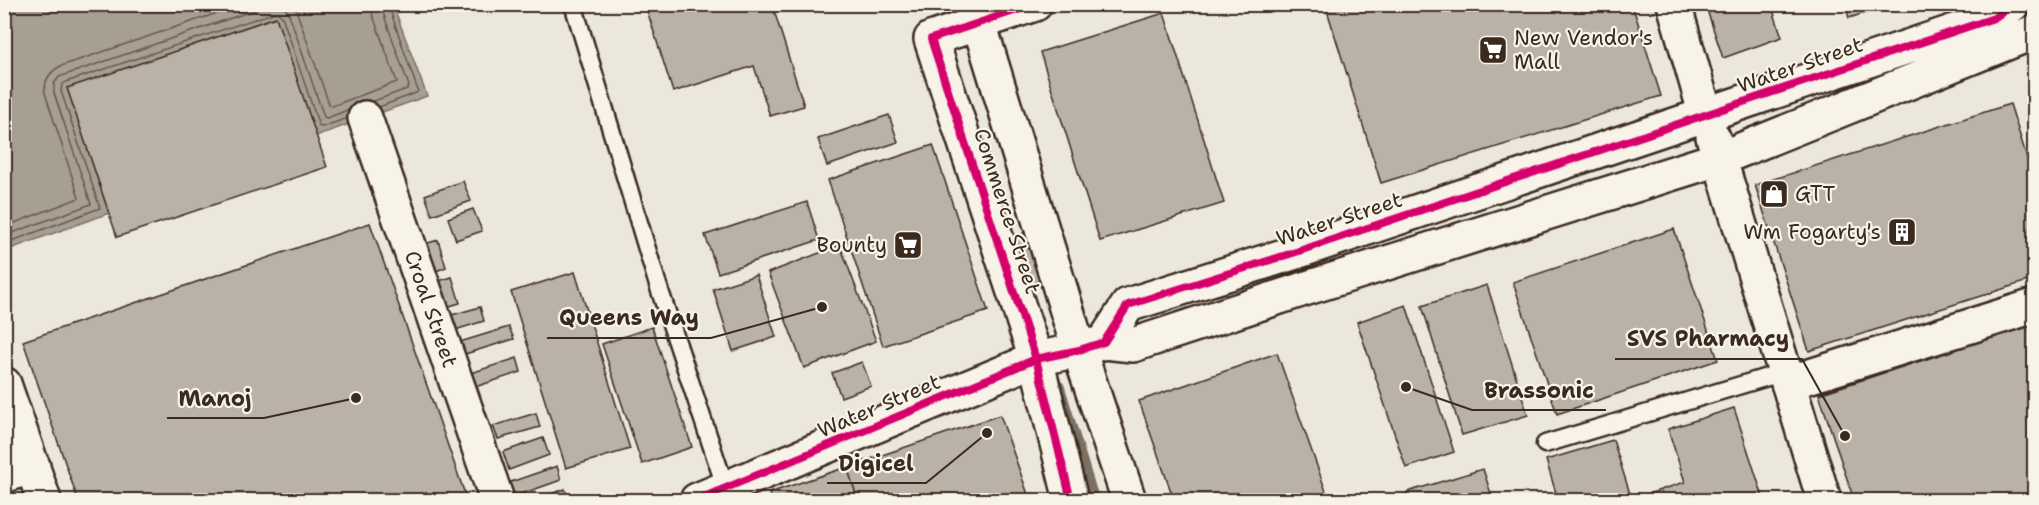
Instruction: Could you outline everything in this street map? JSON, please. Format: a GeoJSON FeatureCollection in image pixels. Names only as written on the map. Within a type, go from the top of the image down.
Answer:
{"type":"FeatureCollection","features":[{"type":"Feature","properties":{"kind":"street","name":"Commerce Street"},"geometry":{"type":"LineString","coordinates":[[1035,4],[932,39],[1036,359],[1071,501]]}},
{"type":"Feature","properties":{"kind":"street"},"geometry":{"type":"LineString","coordinates":[[1674,4],[1824,501]]}},
{"type":"Feature","properties":{"kind":"street","name":"Water Street"},"geometry":{"type":"LineString","coordinates":[[1105,346],[1128,305],[1296,252],[1706,116],[1994,18],[2013,4]]}},
{"type":"Feature","properties":{"kind":"street","name":"Commerce Street"},"geometry":{"type":"LineString","coordinates":[[980,23],[1105,346],[1129,501]]}},
{"type":"Feature","properties":{"kind":"street","name":"Water Street"},"geometry":{"type":"LineString","coordinates":[[717,497],[1036,359],[1105,346],[1304,289],[1721,158],[2034,32]]}},
{"type":"Feature","properties":{"kind":"street","name":"Croal Street"},"geometry":{"type":"LineString","coordinates":[[365,118],[497,501]]}},
{"type":"Feature","properties":{"kind":"street"},"geometry":{"type":"LineString","coordinates":[[1296,252],[1304,289]]}},
{"type":"Feature","properties":{"kind":"street"},"geometry":{"type":"LineString","coordinates":[[1786,378],[2034,306]]}},
{"type":"Feature","properties":{"kind":"street"},"geometry":{"type":"LineString","coordinates":[[4,384],[19,471],[44,501]]}},
{"type":"Feature","properties":{"kind":"lane"},"geometry":{"type":"LineString","coordinates":[[573,4],[657,282],[717,497]]}},
{"type":"Feature","properties":{"kind":"lane"},"geometry":{"type":"LineString","coordinates":[[1545,444],[1786,378]]}},
{"type":"Feature","properties":{"kind":"water"},"geometry":{"type":"Polygon","coordinates":[[[5,5],[393,5],[427,96],[316,136],[67,88],[109,213],[5,251],[5,5]]]}},
{"type":"Feature","properties":{"kind":"building"},"geometry":{"type":"Polygon","coordinates":[[[645,4],[772,4],[804,106],[770,116],[754,66],[673,92],[645,4]]]}},
{"type":"Feature","properties":{"kind":"building","name":"New Vendor's Mall"},"geometry":{"type":"Polygon","coordinates":[[[1325,4],[1632,4],[1661,96],[1381,183],[1325,4]]]}},
{"type":"Feature","properties":{"kind":"building"},"geometry":{"type":"Polygon","coordinates":[[[1705,4],[1771,4],[1782,37],[1723,58],[1705,4]]]}},
{"type":"Feature","properties":{"kind":"building"},"geometry":{"type":"Polygon","coordinates":[[[1845,4],[1894,4],[1849,18],[1845,4]]]}},
{"type":"Feature","properties":{"kind":"building"},"geometry":{"type":"Polygon","coordinates":[[[1164,13],[1224,203],[1100,241],[1040,52],[1164,13]]]}},
{"type":"Feature","properties":{"kind":"building"},"geometry":{"type":"Polygon","coordinates":[[[276,17],[327,167],[117,237],[67,88],[276,17]]]}},
{"type":"Feature","properties":{"kind":"building","name":"Wm Fogarty's"},"geometry":{"type":"Polygon","coordinates":[[[2010,104],[2034,180],[2034,279],[1809,351],[1755,185],[2010,104]]]}},
{"type":"Feature","properties":{"kind":"building"},"geometry":{"type":"Polygon","coordinates":[[[889,115],[898,142],[827,166],[818,139],[889,115]]]}},
{"type":"Feature","properties":{"kind":"building","name":"Bounty"},"geometry":{"type":"Polygon","coordinates":[[[933,145],[988,311],[883,346],[828,180],[933,145]]]}},
{"type":"Feature","properties":{"kind":"building"},"geometry":{"type":"Polygon","coordinates":[[[463,181],[471,201],[432,215],[425,195],[463,181]]]}},
{"type":"Feature","properties":{"kind":"building"},"geometry":{"type":"Polygon","coordinates":[[[807,202],[819,240],[718,273],[705,235],[807,202]]]}},
{"type":"Feature","properties":{"kind":"building"},"geometry":{"type":"Polygon","coordinates":[[[473,209],[482,231],[456,240],[448,218],[473,209]]]}},
{"type":"Feature","properties":{"kind":"building"},"geometry":{"type":"Polygon","coordinates":[[[370,223],[467,500],[78,500],[23,341],[370,223]]]}},
{"type":"Feature","properties":{"kind":"building"},"geometry":{"type":"Polygon","coordinates":[[[1036,229],[1052,277],[1029,285],[1013,237],[1036,229]]]}},
{"type":"Feature","properties":{"kind":"building"},"geometry":{"type":"Polygon","coordinates":[[[1674,229],[1718,360],[1557,414],[1513,282],[1674,229]]]}},
{"type":"Feature","properties":{"kind":"building"},"geometry":{"type":"Polygon","coordinates":[[[438,240],[446,267],[434,272],[425,244],[438,240]]]}},
{"type":"Feature","properties":{"kind":"building"},"geometry":{"type":"Polygon","coordinates":[[[840,245],[876,341],[804,368],[768,273],[840,245]]]}},
{"type":"Feature","properties":{"kind":"building"},"geometry":{"type":"Polygon","coordinates":[[[575,272],[630,449],[566,468],[511,292],[575,272]]]}},
{"type":"Feature","properties":{"kind":"building"},"geometry":{"type":"Polygon","coordinates":[[[756,275],[776,337],[733,351],[713,289],[756,275]]]}},
{"type":"Feature","properties":{"kind":"building"},"geometry":{"type":"Polygon","coordinates":[[[452,277],[460,303],[446,307],[439,281],[452,277]]]}},
{"type":"Feature","properties":{"kind":"building"},"geometry":{"type":"Polygon","coordinates":[[[1487,285],[1528,415],[1462,435],[1422,306],[1487,285]]]}},
{"type":"Feature","properties":{"kind":"building"},"geometry":{"type":"Polygon","coordinates":[[[1406,305],[1454,452],[1406,468],[1357,322],[1406,305]]]}},
{"type":"Feature","properties":{"kind":"building"},"geometry":{"type":"Polygon","coordinates":[[[480,307],[484,321],[452,331],[448,316],[480,307]]]}},
{"type":"Feature","properties":{"kind":"building"},"geometry":{"type":"Polygon","coordinates":[[[2034,324],[2034,500],[1854,500],[1819,394],[2034,324]]]}},
{"type":"Feature","properties":{"kind":"building"},"geometry":{"type":"Polygon","coordinates":[[[509,327],[514,339],[465,354],[460,342],[509,327]]]}},
{"type":"Feature","properties":{"kind":"building"},"geometry":{"type":"Polygon","coordinates":[[[652,327],[692,447],[642,464],[602,344],[652,327]]]}},
{"type":"Feature","properties":{"kind":"building"},"geometry":{"type":"Polygon","coordinates":[[[1277,353],[1328,497],[1319,500],[1174,500],[1139,401],[1277,353]]]}},
{"type":"Feature","properties":{"kind":"building"},"geometry":{"type":"Polygon","coordinates":[[[517,358],[521,372],[475,387],[471,373],[517,358]]]}},
{"type":"Feature","properties":{"kind":"building"},"geometry":{"type":"Polygon","coordinates":[[[862,362],[871,386],[841,397],[832,373],[862,362]]]}},
{"type":"Feature","properties":{"kind":"building"},"geometry":{"type":"Polygon","coordinates":[[[1734,408],[1764,500],[1650,500],[1648,494],[1685,482],[1668,429],[1734,408]]]}},
{"type":"Feature","properties":{"kind":"building"},"geometry":{"type":"Polygon","coordinates":[[[536,413],[540,427],[498,439],[493,426],[536,413]]]}},
{"type":"Feature","properties":{"kind":"building"},"geometry":{"type":"Polygon","coordinates":[[[1000,415],[1030,500],[858,500],[847,467],[1000,415]]]}},
{"type":"Feature","properties":{"kind":"building"},"geometry":{"type":"Polygon","coordinates":[[[543,438],[549,455],[509,470],[503,452],[543,438]]]}},
{"type":"Feature","properties":{"kind":"building"},"geometry":{"type":"Polygon","coordinates":[[[1613,440],[1632,500],[1558,500],[1546,460],[1613,440]]]}},
{"type":"Feature","properties":{"kind":"building"},"geometry":{"type":"Polygon","coordinates":[[[557,466],[561,480],[513,497],[508,483],[557,466]]]}},
{"type":"Feature","properties":{"kind":"building"},"geometry":{"type":"Polygon","coordinates":[[[847,467],[858,500],[771,500],[769,493],[847,467]]]}},
{"type":"Feature","properties":{"kind":"building"},"geometry":{"type":"Polygon","coordinates":[[[1483,469],[1493,500],[1409,500],[1407,492],[1483,469]]]}},
{"type":"Feature","properties":{"kind":"building"},"geometry":{"type":"Polygon","coordinates":[[[565,489],[569,500],[534,500],[565,489]]]}},
{"type":"Feature","properties":{"kind":"waterway"},"geometry":{"type":"LineString","coordinates":[[1060,386],[1095,500]]}},
{"type":"Feature","properties":{"kind":"cycle path"},"geometry":{"type":"LineString","coordinates":[[1035,4],[931,39],[1036,359],[1071,500]]}},
{"type":"Feature","properties":{"kind":"cycle path"},"geometry":{"type":"LineString","coordinates":[[697,500],[1036,359],[1104,342],[1128,305],[1296,252],[1994,18],[2013,4]]}},
{"type":"Feature","properties":{"kind":"place","name":"New Vendor's Mall"},"geometry":{"type":"Point","coordinates":[1493,50]}},
{"type":"Feature","properties":{"kind":"place","name":"GTT"},"geometry":{"type":"Point","coordinates":[1774,194]}},
{"type":"Feature","properties":{"kind":"place","name":"Wm Fogarty's"},"geometry":{"type":"Point","coordinates":[1902,232]}},
{"type":"Feature","properties":{"kind":"place","name":"Bounty"},"geometry":{"type":"Point","coordinates":[908,245]}},
{"type":"Feature","properties":{"kind":"place","name":"Queens Way"},"geometry":{"type":"Point","coordinates":[822,307]}},
{"type":"Feature","properties":{"kind":"place","name":"Brassonic"},"geometry":{"type":"Point","coordinates":[1406,387]}},
{"type":"Feature","properties":{"kind":"place","name":"Manoj"},"geometry":{"type":"Point","coordinates":[356,398]}},
{"type":"Feature","properties":{"kind":"place","name":"Digicel"},"geometry":{"type":"Point","coordinates":[987,433]}},
{"type":"Feature","properties":{"kind":"place","name":"SVS Pharmacy"},"geometry":{"type":"Point","coordinates":[1845,436]}}]}
